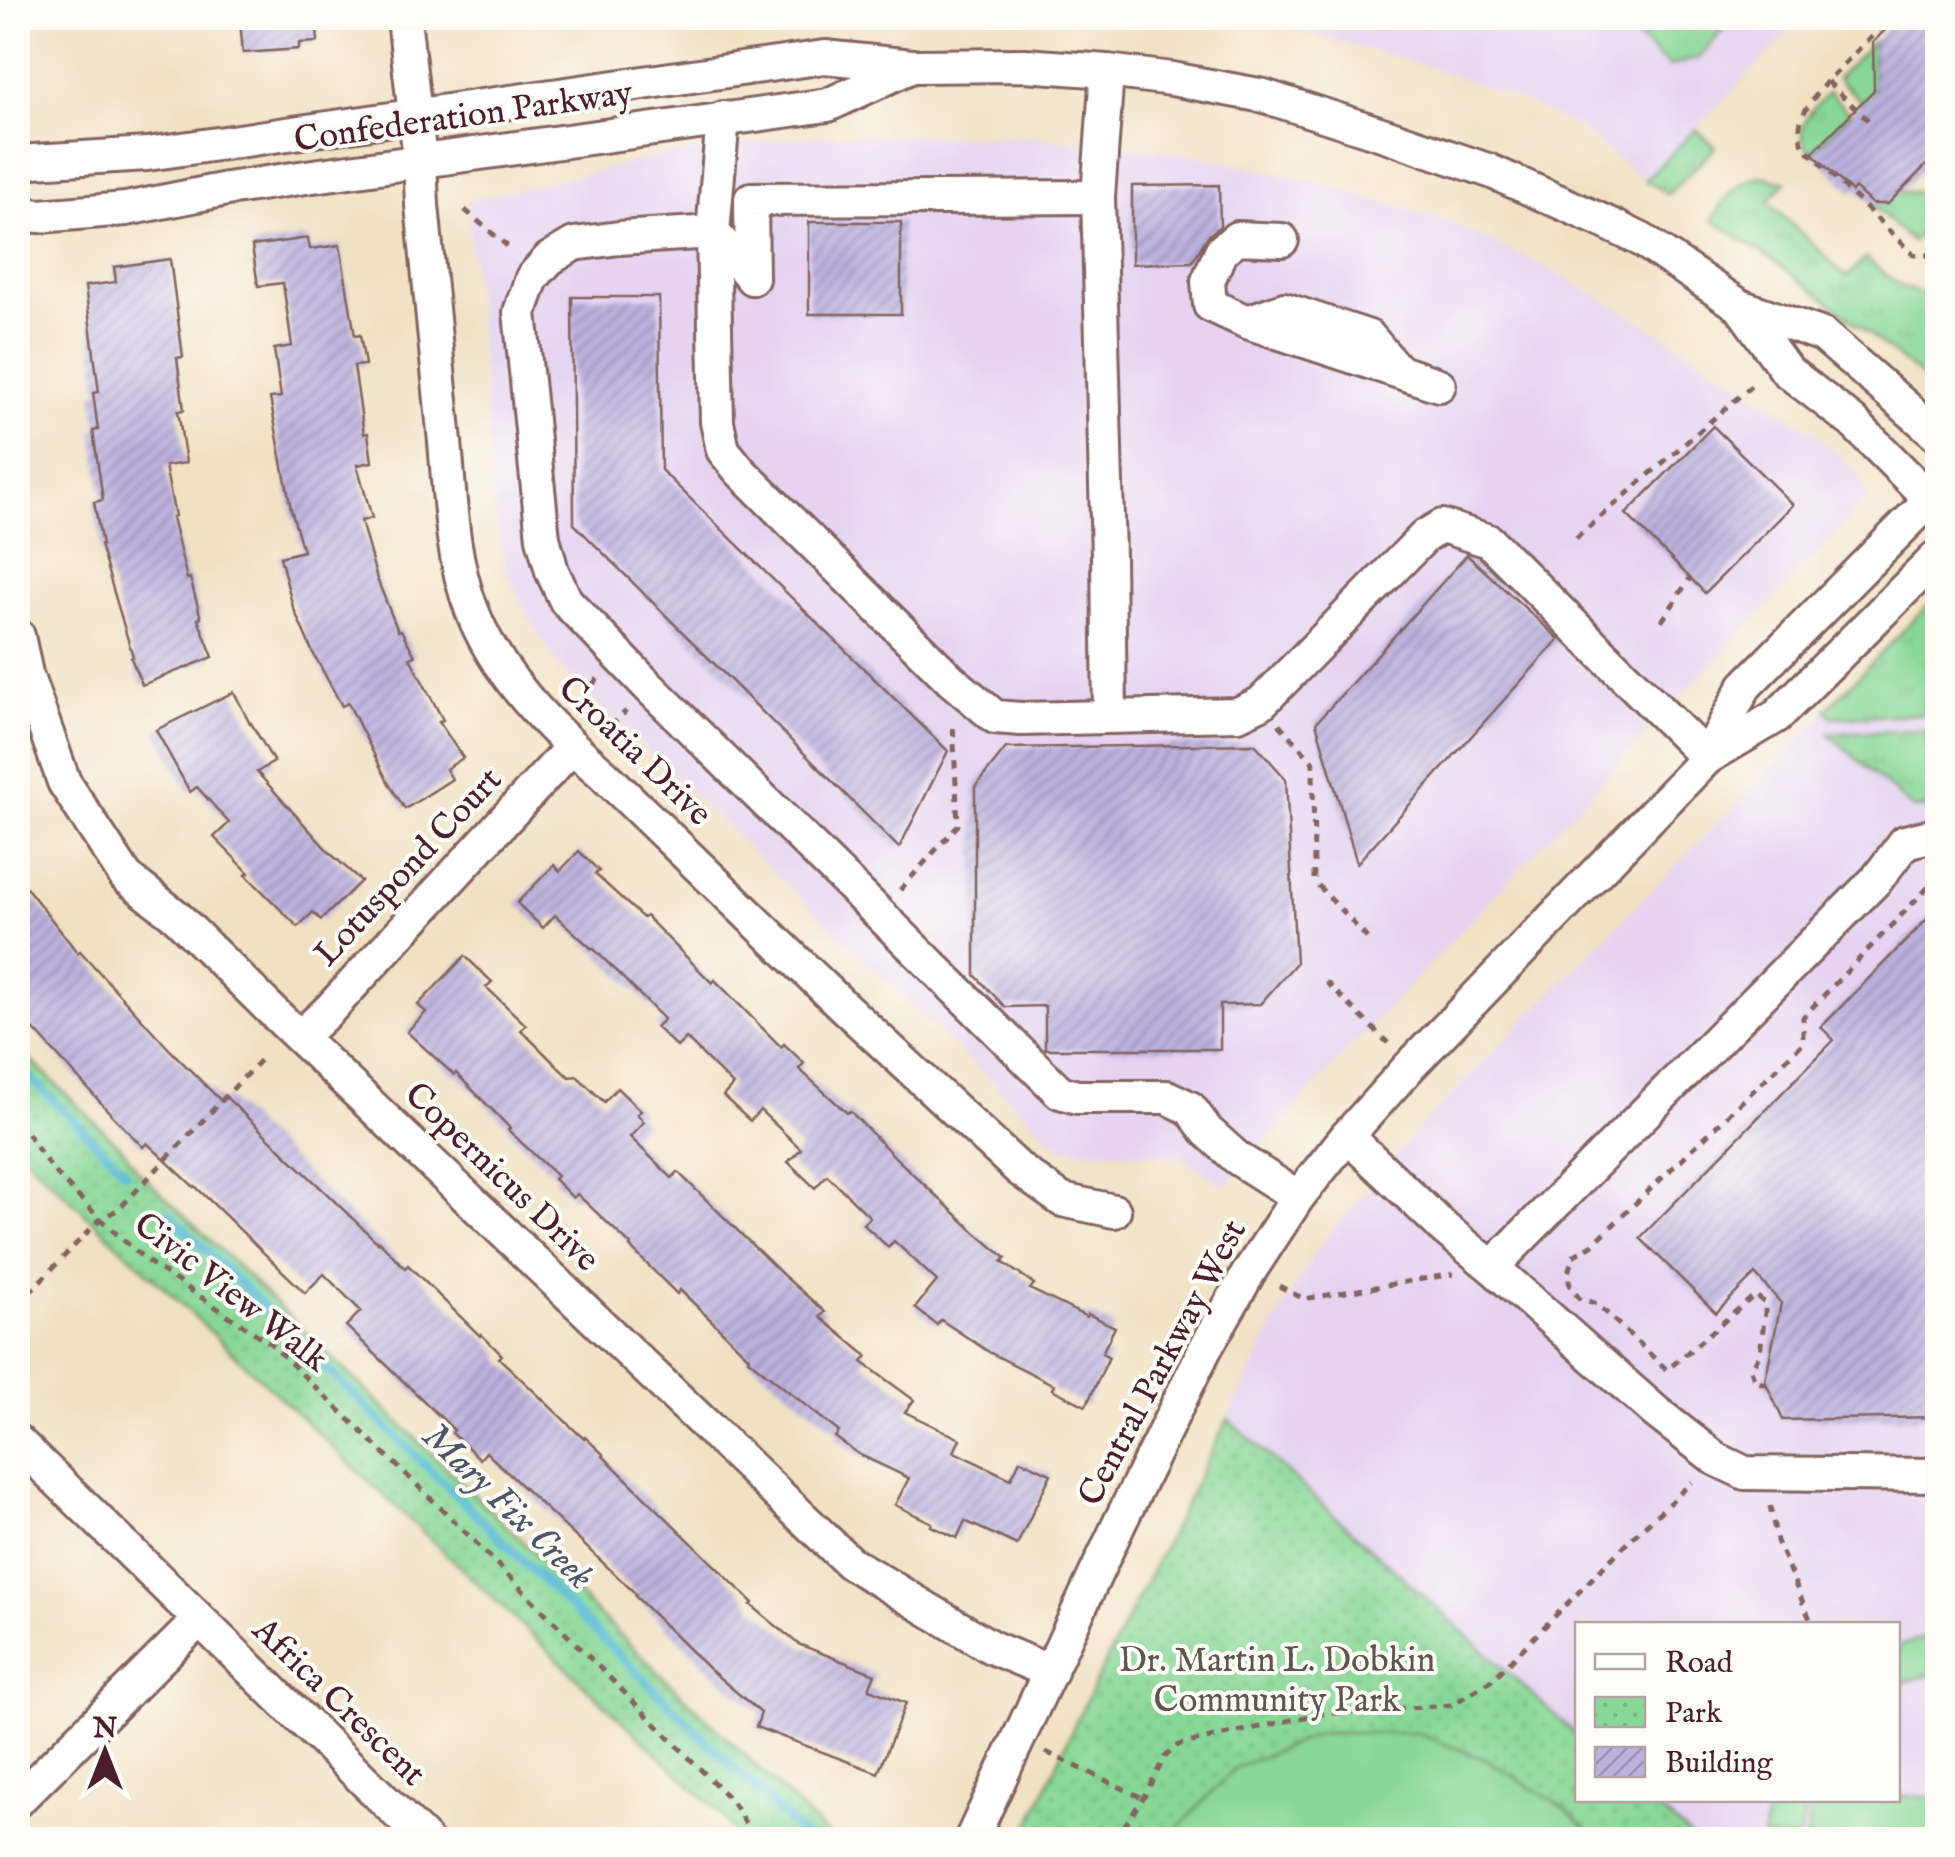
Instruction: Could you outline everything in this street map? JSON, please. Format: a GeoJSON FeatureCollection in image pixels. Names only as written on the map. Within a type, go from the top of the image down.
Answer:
{"type":"FeatureCollection","features":[{"type":"Feature","properties":{"kind":"street","name":"Croatia Drive"},"geometry":{"type":"LineString","coordinates":[[404,18],[456,551],[471,610],[502,667],[572,747],[1020,1170],[1062,1200],[1114,1211]]}},
{"type":"Feature","properties":{"kind":"street","name":"Confederation Parkway"},"geometry":{"type":"LineString","coordinates":[[18,162],[146,154],[825,57],[912,66],[1025,65],[1172,78],[1264,96],[1490,171],[1642,240],[1740,306],[1823,335],[1938,435]]}},
{"type":"Feature","properties":{"kind":"street","name":"Confederation Parkway"},"geometry":{"type":"LineString","coordinates":[[18,214],[40,216],[126,209],[227,189],[420,160],[828,105],[912,66]]}},
{"type":"Feature","properties":{"kind":"street"},"geometry":{"type":"LineString","coordinates":[[1107,71],[1098,197],[1110,716]]}},
{"type":"Feature","properties":{"kind":"street"},"geometry":{"type":"LineString","coordinates":[[723,118],[713,232],[717,422],[723,450],[951,680],[995,716],[1022,719],[1238,714],[1261,703],[1425,536],[1442,526],[1488,540],[1707,758]]}},
{"type":"Feature","properties":{"kind":"street"},"geometry":{"type":"LineString","coordinates":[[713,232],[752,278],[751,200],[1098,197]]}},
{"type":"Feature","properties":{"kind":"street"},"geometry":{"type":"LineString","coordinates":[[713,232],[574,244],[548,259],[532,278],[520,312],[543,538],[566,602],[1060,1092],[1077,1097],[1167,1097],[1190,1108],[1237,1158],[1298,1197]]}},
{"type":"Feature","properties":{"kind":"street"},"geometry":{"type":"LineString","coordinates":[[1282,240],[1237,238],[1221,251],[1208,281],[1210,305],[1247,322],[1284,309],[1368,337],[1398,371],[1439,385]]}},
{"type":"Feature","properties":{"kind":"street","name":"Confederation Parkway"},"geometry":{"type":"LineString","coordinates":[[1740,306],[1787,371],[1853,422],[1935,500]]}},
{"type":"Feature","properties":{"kind":"street","name":"Central Parkway West"},"geometry":{"type":"LineString","coordinates":[[1707,758],[1745,686],[1935,500]]}},
{"type":"Feature","properties":{"kind":"street","name":"Central Parkway West"},"geometry":{"type":"LineString","coordinates":[[971,1840],[1205,1349],[1298,1197],[1346,1136],[1410,1066],[1707,758],[1778,716],[1938,556]]}},
{"type":"Feature","properties":{"kind":"street","name":"Copernicus Drive"},"geometry":{"type":"LineString","coordinates":[[18,636],[26,674],[64,782],[126,877],[176,916],[849,1562],[991,1647],[1050,1672]]}},
{"type":"Feature","properties":{"kind":"street","name":"Lotuspond Court"},"geometry":{"type":"LineString","coordinates":[[300,1037],[572,747]]}},
{"type":"Feature","properties":{"kind":"street"},"geometry":{"type":"LineString","coordinates":[[1492,1267],[1876,878],[1904,842],[1938,834]]}},
{"type":"Feature","properties":{"kind":"street"},"geometry":{"type":"LineString","coordinates":[[1346,1136],[1445,1229],[1657,1413],[1716,1459],[1745,1473],[1938,1475]]}},
{"type":"Feature","properties":{"kind":"street","name":"Africa Crescent"},"geometry":{"type":"LineString","coordinates":[[18,1442],[425,1840]]}},
{"type":"Feature","properties":{"kind":"street"},"geometry":{"type":"LineString","coordinates":[[18,1800],[199,1620]]}},
{"type":"Feature","properties":{"kind":"path"},"geometry":{"type":"LineString","coordinates":[[1890,18],[1828,81],[1802,114],[1798,135],[1804,147],[1914,255],[1938,255]]}},
{"type":"Feature","properties":{"kind":"path"},"geometry":{"type":"LineString","coordinates":[[1828,81],[1868,120]]}},
{"type":"Feature","properties":{"kind":"path"},"geometry":{"type":"LineString","coordinates":[[464,210],[511,247],[532,278]]}},
{"type":"Feature","properties":{"kind":"path"},"geometry":{"type":"LineString","coordinates":[[1576,538],[1756,381]]}},
{"type":"Feature","properties":{"kind":"path"},"geometry":{"type":"LineString","coordinates":[[1662,621],[1690,578]]}},
{"type":"Feature","properties":{"kind":"path"},"geometry":{"type":"LineString","coordinates":[[879,914],[958,826],[951,680]]}},
{"type":"Feature","properties":{"kind":"path"},"geometry":{"type":"LineString","coordinates":[[1261,703],[1312,762],[1314,881],[1367,938]]}},
{"type":"Feature","properties":{"kind":"path"},"geometry":{"type":"LineString","coordinates":[[1765,1380],[1764,1384],[1755,1380],[1751,1370],[1760,1353],[1766,1304],[1755,1294],[1667,1370],[1597,1304],[1579,1298],[1568,1273],[1574,1256],[1592,1245],[1803,1042],[1803,1017],[1938,877]]}},
{"type":"Feature","properties":{"kind":"path"},"geometry":{"type":"LineString","coordinates":[[1326,982],[1410,1066]]}},
{"type":"Feature","properties":{"kind":"path"},"geometry":{"type":"LineString","coordinates":[[18,1304],[100,1218],[118,1209],[262,1058]]}},
{"type":"Feature","properties":{"kind":"path","name":"Civic View Walk"},"geometry":{"type":"LineString","coordinates":[[18,1120],[51,1168],[100,1218],[147,1261],[271,1344],[446,1513],[730,1799],[756,1840]]}},
{"type":"Feature","properties":{"kind":"path"},"geometry":{"type":"LineString","coordinates":[[1249,1272],[1304,1299],[1492,1267]]}},
{"type":"Feature","properties":{"kind":"path"},"geometry":{"type":"LineString","coordinates":[[1116,1840],[1164,1756],[1178,1744],[1319,1714],[1451,1706],[1490,1682],[1716,1459]]}},
{"type":"Feature","properties":{"kind":"path"},"geometry":{"type":"LineString","coordinates":[[1763,1473],[1777,1542],[1811,1622]]}},
{"type":"Feature","properties":{"kind":"path"},"geometry":{"type":"LineString","coordinates":[[1019,1739],[1142,1798]]}},
{"type":"Feature","properties":{"kind":"shaded area"},"geometry":{"type":"Polygon","coordinates":[[[1291,18],[1804,18],[1645,180],[1574,125],[1425,65],[1283,27],[1291,18]]]}},
{"type":"Feature","properties":{"kind":"shaded area"},"geometry":{"type":"Polygon","coordinates":[[[820,135],[1034,137],[1191,154],[1319,183],[1447,222],[1546,267],[1641,321],[1806,426],[1856,471],[1868,498],[1299,1103],[1225,1187],[1181,1156],[1061,1148],[560,667],[527,615],[505,568],[494,509],[467,201],[670,154],[820,135]]]}},
{"type":"Feature","properties":{"kind":"shaded area"},"geometry":{"type":"Polygon","coordinates":[[[1927,606],[1937,606],[1937,1839],[1693,1839],[1651,1802],[1900,1802],[1900,1622],[1575,1622],[1575,1733],[1228,1419],[1315,1251],[1422,1125],[1927,606]]]}},
{"type":"Feature","properties":{"kind":"green space"},"geometry":{"type":"Polygon","coordinates":[[[1617,18],[1733,18],[1699,58],[1669,66],[1617,18]]]}},
{"type":"Feature","properties":{"kind":"green space"},"geometry":{"type":"Polygon","coordinates":[[[1873,42],[1874,114],[1837,78],[1873,42]]]}},
{"type":"Feature","properties":{"kind":"green space"},"geometry":{"type":"Polygon","coordinates":[[[1829,92],[1850,114],[1811,153],[1802,136],[1805,120],[1829,92]]]}},
{"type":"Feature","properties":{"kind":"green space"},"geometry":{"type":"Polygon","coordinates":[[[1696,129],[1716,147],[1668,194],[1645,180],[1696,129]]]}},
{"type":"Feature","properties":{"kind":"green space"},"geometry":{"type":"Polygon","coordinates":[[[1761,176],[1786,182],[1768,202],[1847,277],[1866,258],[1897,282],[1933,298],[1933,386],[1836,307],[1712,220],[1737,188],[1761,176]]]}},
{"type":"Feature","properties":{"kind":"green space"},"geometry":{"type":"Polygon","coordinates":[[[1900,192],[1921,192],[1930,240],[1918,235],[1911,242],[1872,204],[1900,192]]]}},
{"type":"Feature","properties":{"kind":"green space"},"geometry":{"type":"Polygon","coordinates":[[[1927,606],[1937,606],[1938,699],[1925,700],[1926,714],[1833,717],[1826,710],[1927,606]]]}},
{"type":"Feature","properties":{"kind":"green space"},"geometry":{"type":"Polygon","coordinates":[[[1926,730],[1927,748],[1937,748],[1937,807],[1913,809],[1828,733],[1926,730]]]}},
{"type":"Feature","properties":{"kind":"green space"},"geometry":{"type":"Polygon","coordinates":[[[18,1048],[122,1148],[139,1172],[832,1839],[739,1839],[719,1812],[18,1150],[18,1048]]]}},
{"type":"Feature","properties":{"kind":"green space","name":"Dr. Martin L. Dobkin Community Park"},"geometry":{"type":"Polygon","coordinates":[[[1228,1419],[1575,1733],[1575,1802],[1651,1802],[1693,1839],[1023,1840],[1076,1721],[1228,1419]]]}},
{"type":"Feature","properties":{"kind":"green space"},"geometry":{"type":"Polygon","coordinates":[[[1937,1634],[1937,1671],[1900,1684],[1900,1645],[1937,1634]]]}},
{"type":"Feature","properties":{"kind":"green space"},"geometry":{"type":"Polygon","coordinates":[[[1320,1733],[1416,1733],[1487,1760],[1566,1809],[1596,1839],[1168,1839],[1235,1768],[1320,1733]]]}},
{"type":"Feature","properties":{"kind":"green space"},"geometry":{"type":"Polygon","coordinates":[[[1900,1795],[1937,1798],[1937,1839],[1807,1839],[1810,1802],[1900,1802],[1900,1795]]]}},
{"type":"Feature","properties":{"kind":"green space"},"geometry":{"type":"Polygon","coordinates":[[[1768,1802],[1806,1802],[1800,1839],[1763,1839],[1768,1802]]]}},
{"type":"Feature","properties":{"kind":"building"},"geometry":{"type":"Polygon","coordinates":[[[316,18],[318,42],[299,43],[299,49],[243,53],[240,20],[316,18]]]}},
{"type":"Feature","properties":{"kind":"building"},"geometry":{"type":"Polygon","coordinates":[[[1897,18],[1938,18],[1938,153],[1888,204],[1872,204],[1855,188],[1852,192],[1812,153],[1874,90],[1873,42],[1897,18]]]}},
{"type":"Feature","properties":{"kind":"building"},"geometry":{"type":"Polygon","coordinates":[[[1219,185],[1220,226],[1208,236],[1192,262],[1132,264],[1132,186],[1219,185]]]}},
{"type":"Feature","properties":{"kind":"building"},"geometry":{"type":"Polygon","coordinates":[[[809,222],[901,222],[901,314],[809,314],[809,222]]]}},
{"type":"Feature","properties":{"kind":"building"},"geometry":{"type":"Polygon","coordinates":[[[308,238],[310,249],[340,245],[355,336],[360,335],[365,365],[354,366],[372,462],[357,465],[372,518],[361,521],[377,579],[398,631],[401,630],[415,656],[410,658],[443,720],[439,722],[463,758],[446,769],[452,779],[405,809],[348,703],[342,706],[312,651],[293,607],[280,557],[303,551],[270,398],[281,397],[274,349],[292,346],[283,283],[258,286],[252,246],[308,238]]]}},
{"type":"Feature","properties":{"kind":"building"},"geometry":{"type":"Polygon","coordinates":[[[170,259],[183,357],[177,358],[184,410],[178,411],[186,463],[165,466],[187,579],[190,578],[201,618],[198,619],[213,657],[142,685],[100,545],[94,502],[103,500],[93,431],[98,430],[93,393],[99,392],[85,286],[116,282],[114,267],[170,259]]]}},
{"type":"Feature","properties":{"kind":"building"},"geometry":{"type":"Polygon","coordinates":[[[572,297],[659,297],[661,470],[948,751],[899,848],[574,524],[572,297]]]}},
{"type":"Feature","properties":{"kind":"building"},"geometry":{"type":"Polygon","coordinates":[[[1713,426],[1793,505],[1705,593],[1626,514],[1713,426]]]}},
{"type":"Feature","properties":{"kind":"building"},"geometry":{"type":"Polygon","coordinates":[[[1467,555],[1559,639],[1357,863],[1316,723],[1467,555]]]}},
{"type":"Feature","properties":{"kind":"building"},"geometry":{"type":"Polygon","coordinates":[[[234,692],[274,762],[257,772],[330,853],[361,881],[321,920],[313,912],[298,927],[246,875],[249,873],[214,837],[229,823],[197,787],[190,792],[156,730],[234,692]]]}},
{"type":"Feature","properties":{"kind":"building"},"geometry":{"type":"Polygon","coordinates":[[[1255,744],[1286,779],[1296,963],[1260,1004],[1220,1005],[1220,1049],[1045,1049],[1045,1006],[1005,1007],[975,975],[975,787],[1006,748],[1255,744]]]}},
{"type":"Feature","properties":{"kind":"building"},"geometry":{"type":"Polygon","coordinates":[[[579,851],[599,871],[595,874],[643,918],[646,916],[712,983],[715,980],[781,1047],[784,1044],[804,1063],[799,1069],[847,1113],[850,1111],[1006,1258],[1002,1262],[1034,1284],[1030,1289],[1115,1327],[1102,1353],[1109,1357],[1086,1406],[989,1352],[941,1320],[937,1325],[915,1308],[937,1281],[894,1241],[888,1247],[863,1224],[870,1217],[827,1175],[815,1188],[788,1162],[801,1149],[760,1110],[750,1121],[723,1096],[733,1085],[686,1038],[677,1047],[656,1027],[664,1019],[593,948],[555,915],[543,928],[517,903],[554,865],[560,871],[579,851]]]}},
{"type":"Feature","properties":{"kind":"building"},"geometry":{"type":"Polygon","coordinates":[[[18,877],[78,953],[222,1102],[226,1097],[378,1243],[405,1268],[408,1265],[481,1334],[502,1355],[499,1358],[604,1455],[751,1605],[798,1644],[875,1674],[869,1689],[906,1703],[878,1773],[756,1727],[761,1713],[708,1668],[486,1452],[480,1459],[452,1433],[454,1430],[346,1326],[361,1311],[324,1274],[305,1293],[195,1186],[147,1143],[143,1147],[111,1114],[18,1012],[18,877]]]}},
{"type":"Feature","properties":{"kind":"building"},"geometry":{"type":"Polygon","coordinates":[[[1938,908],[1938,1417],[1783,1420],[1765,1381],[1781,1303],[1755,1274],[1716,1313],[1640,1238],[1834,1040],[1821,1027],[1938,908]]]}},
{"type":"Feature","properties":{"kind":"building"},"geometry":{"type":"Polygon","coordinates":[[[465,956],[492,982],[486,987],[526,1025],[521,1030],[563,1072],[577,1076],[604,1102],[617,1088],[641,1111],[637,1114],[644,1122],[630,1137],[672,1178],[678,1172],[825,1312],[820,1317],[867,1356],[862,1362],[914,1400],[905,1412],[960,1439],[954,1452],[1011,1479],[1020,1460],[1051,1474],[1017,1545],[965,1521],[957,1538],[895,1505],[909,1478],[858,1454],[835,1437],[839,1432],[748,1359],[577,1194],[573,1198],[554,1179],[557,1176],[456,1073],[407,1032],[426,1012],[418,1005],[465,956]]]}},
{"type":"Feature","properties":{"kind":"waterway","name":"Mary Fix Creek"},"geometry":{"type":"LineString","coordinates":[[18,1066],[126,1172]]}},
{"type":"Feature","properties":{"kind":"waterway","name":"Mary Fix Creek"},"geometry":{"type":"LineString","coordinates":[[168,1213],[808,1840]]}}]}
